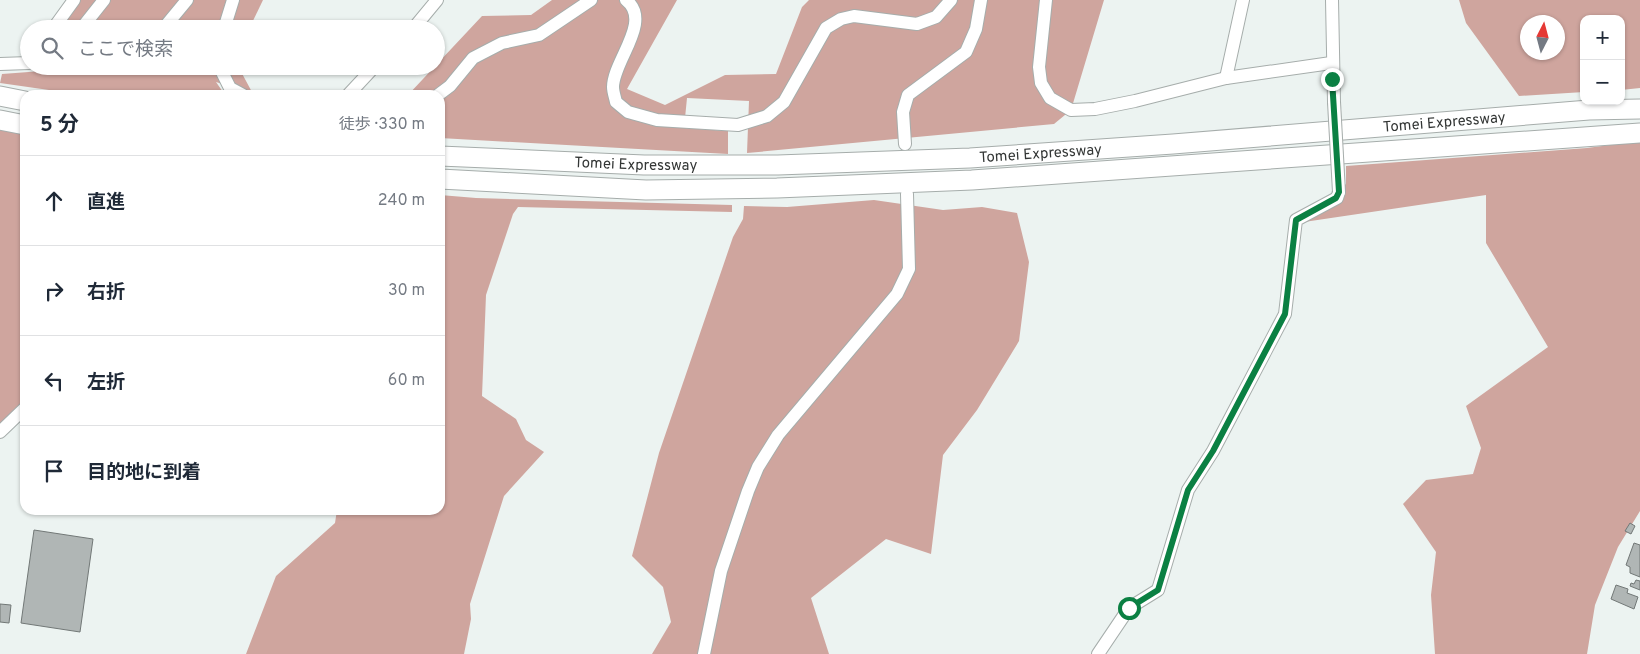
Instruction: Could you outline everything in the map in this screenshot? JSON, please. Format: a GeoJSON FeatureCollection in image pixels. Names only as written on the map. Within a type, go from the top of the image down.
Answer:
{"type":"FeatureCollection","features":[{"type":"Feature","properties":{"kind":"highway"},"geometry":{"type":"LineString","coordinates":[[0,96],[20,100]]}},
{"type":"Feature","properties":{"kind":"highway","name":"Tomei Expressway"},"geometry":{"type":"LineString","coordinates":[[445,156],[644,165],[778,165],[970,158],[1183,144],[1589,110],[1640,109]]}},
{"type":"Feature","properties":{"kind":"highway"},"geometry":{"type":"LineString","coordinates":[[0,120],[20,124]]}},
{"type":"Feature","properties":{"kind":"highway","name":"Tomei Expressway"},"geometry":{"type":"LineString","coordinates":[[445,179],[646,190],[777,188],[991,179],[1640,133]]}},
{"type":"Feature","properties":{"kind":"street"},"geometry":{"type":"LineString","coordinates":[[60,20],[74,0]]}},
{"type":"Feature","properties":{"kind":"street"},"geometry":{"type":"LineString","coordinates":[[88,20],[104,0]]}},
{"type":"Feature","properties":{"kind":"street"},"geometry":{"type":"LineString","coordinates":[[170,20],[187,0]]}},
{"type":"Feature","properties":{"kind":"street"},"geometry":{"type":"LineString","coordinates":[[227,20],[233,0]]}},
{"type":"Feature","properties":{"kind":"street"},"geometry":{"type":"LineString","coordinates":[[420,20],[437,0]]}},
{"type":"Feature","properties":{"kind":"street"},"geometry":{"type":"LineString","coordinates":[[445,90],[473,58],[502,43],[538,35],[591,0]]}},
{"type":"Feature","properties":{"kind":"street"},"geometry":{"type":"LineString","coordinates":[[626,0],[632,5],[636,20],[613,86],[616,102],[628,112],[657,120],[738,125],[767,116],[784,102],[826,28],[841,19],[854,16],[917,24],[936,17],[951,0]]}},
{"type":"Feature","properties":{"kind":"street"},"geometry":{"type":"LineString","coordinates":[[905,144],[903,112],[908,95],[966,52],[976,29],[981,0]]}},
{"type":"Feature","properties":{"kind":"street"},"geometry":{"type":"LineString","coordinates":[[1046,0],[1040,83],[1050,98],[1071,110],[1095,109],[1135,102],[1226,78],[1331,63]]}},
{"type":"Feature","properties":{"kind":"street"},"geometry":{"type":"LineString","coordinates":[[1226,78],[1243,0]]}},
{"type":"Feature","properties":{"kind":"street"},"geometry":{"type":"LineString","coordinates":[[1098,654],[1129,608],[1158,590],[1188,490],[1213,451],[1285,314],[1296,220],[1336,198],[1339,192],[1331,63],[1332,0]]}},
{"type":"Feature","properties":{"kind":"street"},"geometry":{"type":"LineString","coordinates":[[0,64],[20,64]]}},
{"type":"Feature","properties":{"kind":"street"},"geometry":{"type":"LineString","coordinates":[[224,75],[230,88],[234,90]]}},
{"type":"Feature","properties":{"kind":"street"},"geometry":{"type":"LineString","coordinates":[[353,90],[367,75]]}},
{"type":"Feature","properties":{"kind":"street"},"geometry":{"type":"LineString","coordinates":[[704,654],[721,571],[758,467],[778,436],[898,294],[909,269],[908,194]]}},
{"type":"Feature","properties":{"kind":"street"},"geometry":{"type":"LineString","coordinates":[[0,432],[20,413]]}},
{"type":"Feature","properties":{"kind":"shaded area"},"geometry":{"type":"Polygon","coordinates":[[[71,0],[263,0],[253,20],[59,20],[71,0]]]}},
{"type":"Feature","properties":{"kind":"shaded area"},"geometry":{"type":"Polygon","coordinates":[[[552,0],[677,0],[627,89],[665,105],[725,75],[776,74],[802,7],[809,0],[1104,0],[1071,110],[1054,124],[747,153],[749,101],[687,98],[684,128],[728,131],[728,154],[445,138],[445,90],[413,90],[427,75],[445,75],[445,56],[482,16],[531,15],[552,0]]]}},
{"type":"Feature","properties":{"kind":"shaded area"},"geometry":{"type":"Polygon","coordinates":[[[1459,0],[1640,0],[1640,88],[1625,90],[1625,15],[1580,15],[1580,92],[1519,96],[1466,23],[1459,0]]]}},
{"type":"Feature","properties":{"kind":"shaded area"},"geometry":{"type":"Polygon","coordinates":[[[2,74],[243,75],[251,90],[241,90],[216,82],[222,90],[49,90],[0,83],[2,74]]]}},
{"type":"Feature","properties":{"kind":"shaded area"},"geometry":{"type":"Polygon","coordinates":[[[0,127],[20,130],[20,407],[0,424],[0,127]]]}},
{"type":"Feature","properties":{"kind":"shaded area"},"geometry":{"type":"Polygon","coordinates":[[[1640,141],[1640,511],[1618,547],[1595,605],[1587,654],[1435,654],[1431,595],[1436,552],[1403,504],[1426,480],[1473,474],[1481,448],[1466,406],[1548,347],[1486,243],[1486,195],[1304,222],[1346,184],[1346,166],[1587,148],[1640,141]]]}},
{"type":"Feature","properties":{"kind":"shaded area"},"geometry":{"type":"Polygon","coordinates":[[[445,195],[476,198],[732,205],[732,212],[518,207],[513,214],[486,295],[482,396],[516,419],[526,440],[544,452],[504,496],[470,604],[471,619],[464,654],[246,654],[276,576],[335,523],[336,515],[445,515],[445,195]]]}},
{"type":"Feature","properties":{"kind":"shaded area"},"geometry":{"type":"Polygon","coordinates":[[[874,200],[943,210],[982,207],[1017,213],[1029,262],[1019,341],[977,410],[943,455],[931,554],[886,539],[811,598],[829,654],[652,654],[671,622],[663,587],[632,556],[659,453],[733,237],[743,219],[744,206],[787,207],[874,200]]]}},
{"type":"Feature","properties":{"kind":"building"},"geometry":{"type":"Polygon","coordinates":[[[1630,523],[1635,526],[1631,534],[1625,531],[1630,523]]]}},
{"type":"Feature","properties":{"kind":"building"},"geometry":{"type":"Polygon","coordinates":[[[34,530],[93,539],[80,632],[21,623],[34,530]]]}},
{"type":"Feature","properties":{"kind":"building"},"geometry":{"type":"Polygon","coordinates":[[[1634,543],[1640,545],[1640,577],[1630,573],[1630,567],[1626,565],[1634,543]]]}},
{"type":"Feature","properties":{"kind":"building"},"geometry":{"type":"Polygon","coordinates":[[[1636,580],[1640,581],[1640,590],[1630,586],[1636,580]]]}},
{"type":"Feature","properties":{"kind":"building"},"geometry":{"type":"Polygon","coordinates":[[[1616,585],[1628,589],[1627,593],[1638,597],[1634,609],[1611,599],[1616,585]]]}},
{"type":"Feature","properties":{"kind":"building"},"geometry":{"type":"Polygon","coordinates":[[[0,604],[11,605],[9,623],[0,622],[0,604]]]}},
{"type":"Feature","properties":{"kind":"route"},"geometry":{"type":"LineString","coordinates":[[1129,608],[1158,590],[1188,490],[1213,451],[1285,314],[1296,220],[1336,198],[1339,192],[1332,79]]}}]}
